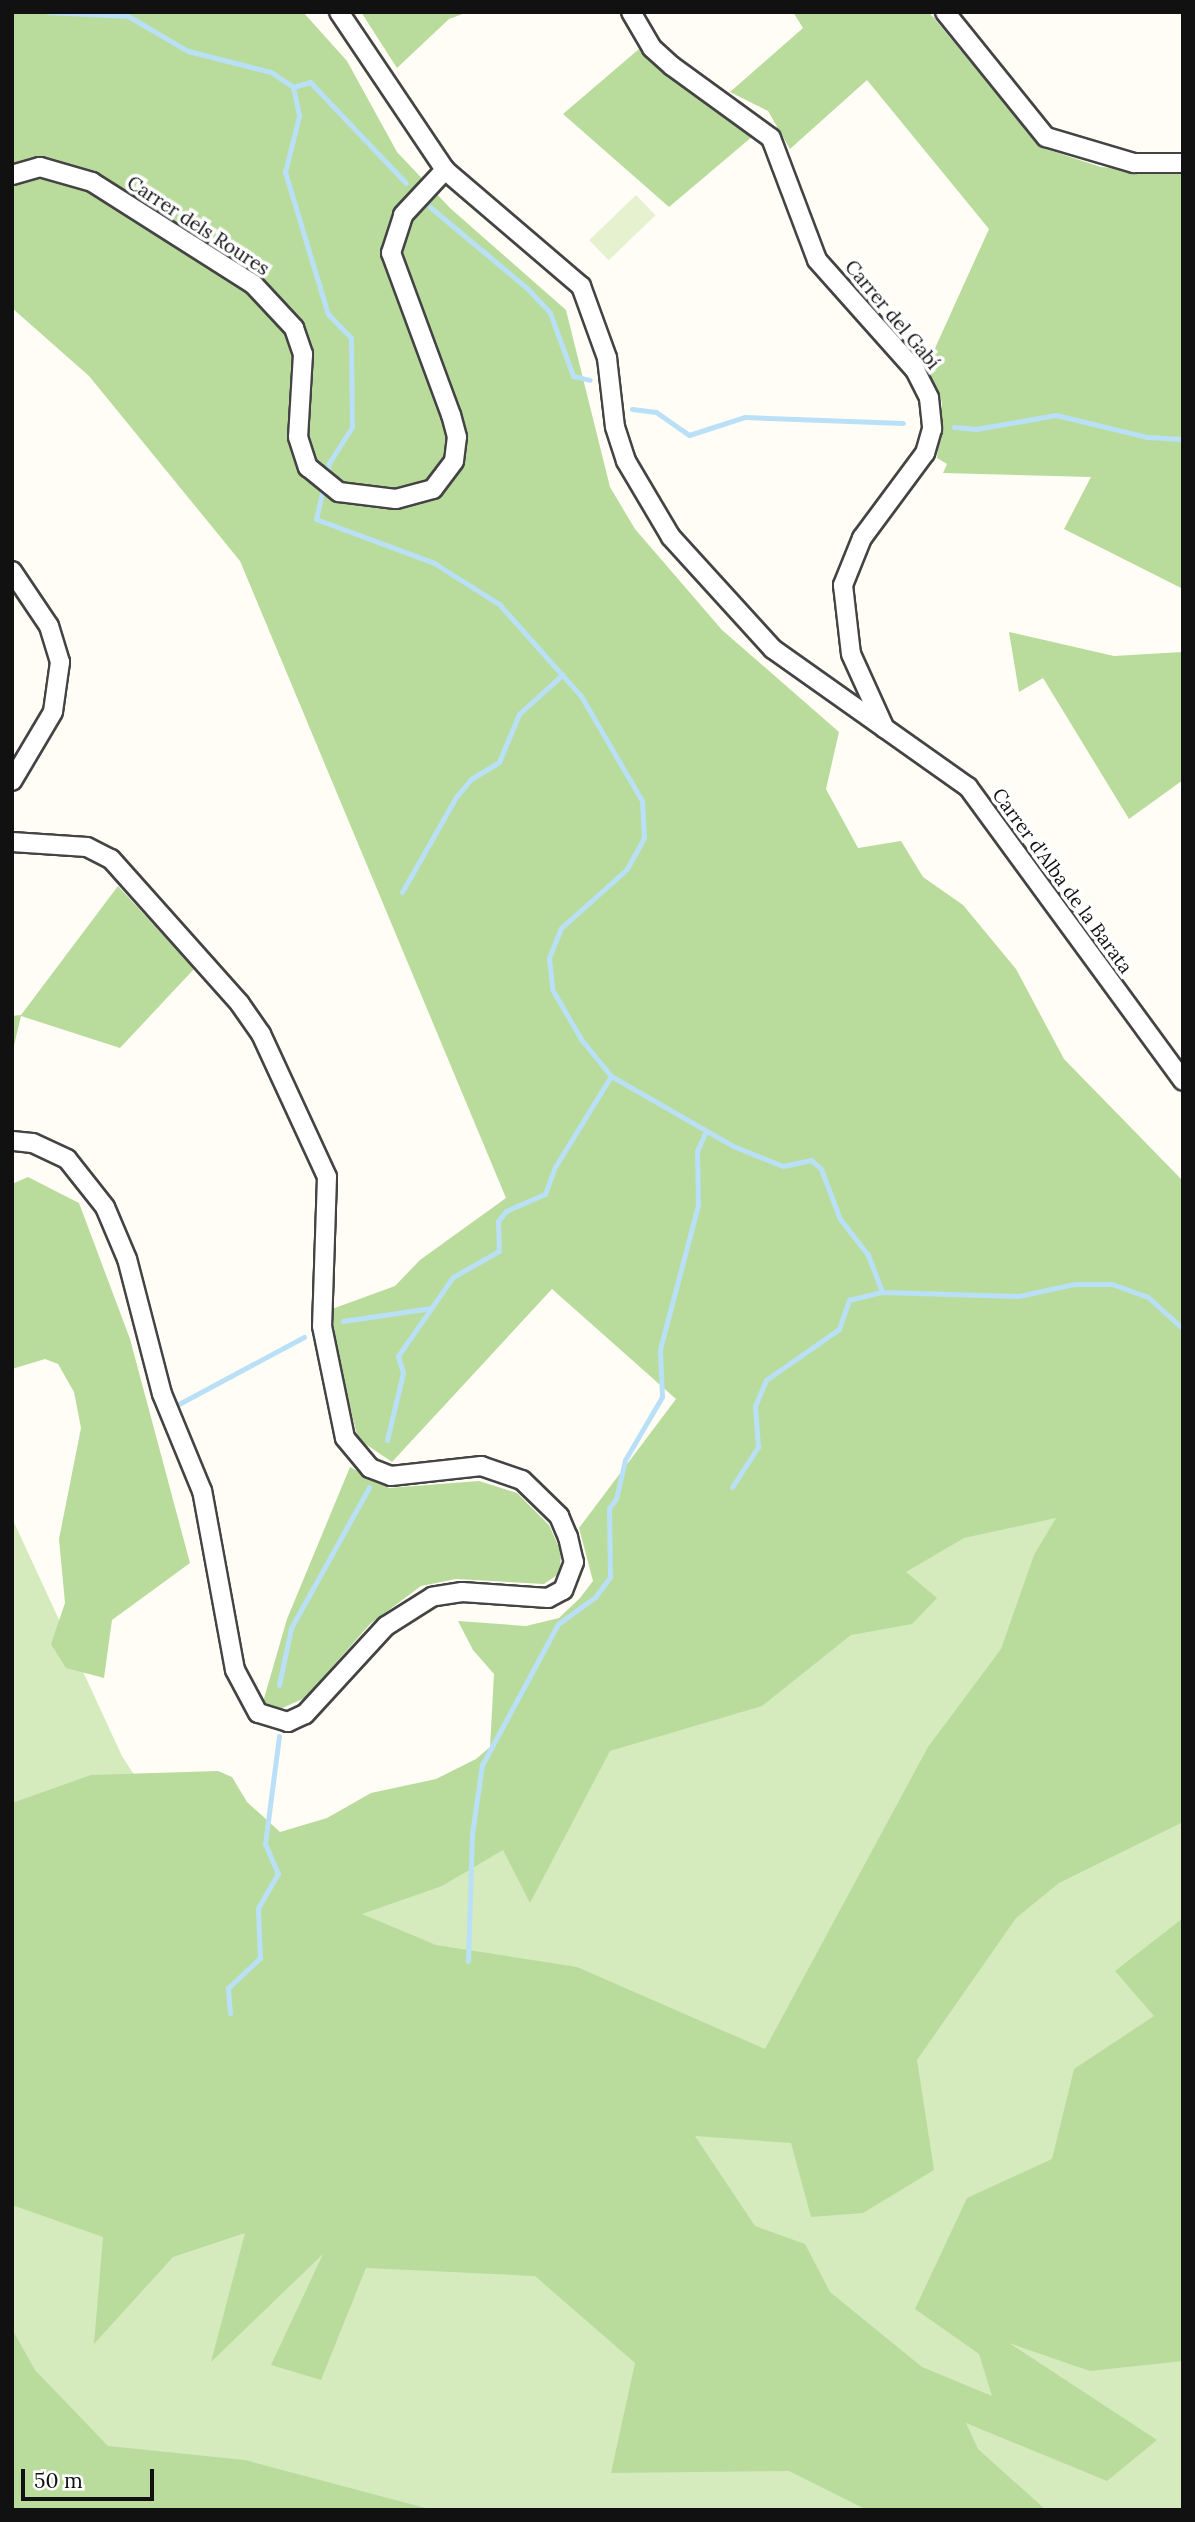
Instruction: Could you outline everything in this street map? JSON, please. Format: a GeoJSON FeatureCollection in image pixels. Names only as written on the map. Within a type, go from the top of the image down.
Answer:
{"type":"FeatureCollection","features":[{"type":"Feature","properties":{"kind":"street","name":"Carrer d'Alba de la Barata"},"geometry":{"type":"LineString","coordinates":[[339,12],[444,170],[581,286],[607,358],[615,427],[626,461],[671,537],[773,649],[946,770],[990,813],[1183,1081]]}},
{"type":"Feature","properties":{"kind":"street","name":"Carrer del Gabí"},"geometry":{"type":"LineString","coordinates":[[631,12],[652,48],[672,66],[771,138],[817,260],[915,370],[929,398],[932,429],[925,453],[862,538],[843,585],[851,654],[885,729]]}},
{"type":"Feature","properties":{"kind":"street"},"geometry":{"type":"LineString","coordinates":[[946,12],[1046,137],[1134,163],[1183,163]]}},
{"type":"Feature","properties":{"kind":"street","name":"Carrer dels Roures"},"geometry":{"type":"LineString","coordinates":[[12,176],[40,167],[92,182],[201,249],[273,303],[293,328],[303,354],[299,437],[308,467],[339,492],[377,499],[414,497],[449,475],[454,461],[457,436],[451,415],[391,253],[403,215],[444,170]]}},
{"type":"Feature","properties":{"kind":"street"},"geometry":{"type":"LineString","coordinates":[[12,571],[49,626],[60,662],[53,712],[12,781]]}},
{"type":"Feature","properties":{"kind":"street"},"geometry":{"type":"LineString","coordinates":[[12,842],[87,847],[111,859],[240,1004],[261,1034],[327,1177],[322,1326],[345,1438],[370,1468],[391,1476],[481,1466],[523,1480],[559,1516],[568,1537],[574,1562],[563,1590],[548,1598],[462,1592],[432,1597],[386,1626],[305,1714],[288,1722],[258,1713],[235,1670],[202,1491],[162,1394],[127,1259],[106,1207],[66,1159],[32,1143],[12,1141]]}},
{"type":"Feature","properties":{"kind":"green space"},"geometry":{"type":"Polygon","coordinates":[[[12,12],[303,12],[347,61],[397,152],[450,208],[566,310],[610,487],[635,529],[722,630],[839,732],[826,789],[858,848],[901,841],[923,877],[963,905],[1016,969],[1064,1059],[1183,1181],[1183,1822],[1059,1883],[1016,1918],[917,2060],[934,2170],[863,2213],[811,2217],[791,2143],[695,2136],[755,2226],[805,2244],[830,2292],[922,2367],[992,2396],[979,2354],[915,2309],[967,2198],[1052,2159],[1074,2069],[1154,2016],[1115,1971],[1183,1918],[1183,2361],[1090,2371],[1009,2343],[1157,2440],[1107,2481],[966,2423],[978,2449],[1046,2510],[867,2510],[789,2471],[611,2473],[635,2363],[535,2276],[366,2268],[321,2380],[271,2365],[323,2254],[211,2362],[245,2233],[173,2257],[94,2344],[103,2237],[12,2205],[12,1803],[91,1775],[218,1771],[232,1777],[247,1802],[280,1832],[327,1818],[371,1793],[436,1779],[476,1759],[490,1747],[494,1674],[473,1650],[458,1621],[526,1626],[559,1618],[580,1598],[593,1581],[579,1528],[676,1399],[552,1289],[392,1462],[358,1439],[337,1354],[332,1309],[395,1286],[420,1260],[506,1198],[240,561],[89,376],[12,308],[12,12]],[[1056,1518],[964,1538],[906,1572],[937,1598],[912,1624],[851,1635],[762,1706],[610,1751],[530,1903],[503,1850],[442,1886],[362,1914],[436,1945],[577,1967],[765,2049],[928,1747],[1001,1649],[1034,1555],[1056,1518]]]}},
{"type":"Feature","properties":{"kind":"green space"},"geometry":{"type":"Polygon","coordinates":[[[361,12],[468,12],[449,19],[397,68],[361,12]]]}},
{"type":"Feature","properties":{"kind":"green space"},"geometry":{"type":"Polygon","coordinates":[[[793,12],[929,12],[1040,147],[1101,167],[1183,174],[1183,589],[1064,529],[1091,477],[943,473],[947,464],[937,458],[942,402],[926,368],[989,229],[867,80],[790,149],[768,111],[730,92],[803,28],[793,12]]]}},
{"type":"Feature","properties":{"kind":"green space"},"geometry":{"type":"Polygon","coordinates":[[[639,49],[753,136],[669,207],[563,114],[639,49]]]}},
{"type":"Feature","properties":{"kind":"green space"},"geometry":{"type":"Polygon","coordinates":[[[636,195],[655,215],[609,260],[589,240],[636,195]]]}},
{"type":"Feature","properties":{"kind":"green space"},"geometry":{"type":"Polygon","coordinates":[[[1009,632],[1114,656],[1182,652],[1183,780],[1129,819],[1043,678],[1019,692],[1009,632]]]}},
{"type":"Feature","properties":{"kind":"green space"},"geometry":{"type":"Polygon","coordinates":[[[118,886],[194,969],[120,1048],[21,1016],[12,1054],[12,1016],[21,1015],[118,886]]]}},
{"type":"Feature","properties":{"kind":"green space"},"geometry":{"type":"Polygon","coordinates":[[[28,1177],[79,1203],[130,1339],[190,1563],[112,1620],[104,1678],[66,1668],[51,1644],[65,1603],[59,1539],[81,1428],[74,1392],[58,1364],[45,1359],[12,1369],[12,1184],[28,1177]]]}},
{"type":"Feature","properties":{"kind":"green space"},"geometry":{"type":"Polygon","coordinates":[[[1183,1351],[1183,2510],[12,2510],[12,1518],[122,1756],[155,1807],[272,1873],[472,1782],[1183,1351]]]}},
{"type":"Feature","properties":{"kind":"green space"},"geometry":{"type":"Polygon","coordinates":[[[350,1467],[389,1488],[479,1481],[517,1493],[549,1525],[561,1552],[560,1573],[544,1584],[456,1579],[421,1586],[370,1624],[305,1698],[280,1709],[263,1702],[287,1619],[350,1467]]]}},
{"type":"Feature","properties":{"kind":"green space"},"geometry":{"type":"Polygon","coordinates":[[[12,2329],[35,2370],[108,2446],[245,2460],[433,2510],[12,2510],[12,2329]]]}},
{"type":"Feature","properties":{"kind":"waterway"},"geometry":{"type":"LineString","coordinates":[[48,12],[128,16],[188,51],[271,72],[293,87],[299,116],[285,172],[328,314],[351,338],[352,427],[329,463],[316,519],[434,563],[499,604],[581,696],[642,801],[644,838],[627,869],[561,928],[549,958],[552,989],[581,1039],[611,1076],[733,1146],[783,1166],[811,1160],[821,1169],[840,1219],[868,1255],[882,1292],[1019,1296],[1074,1284],[1112,1284],[1148,1297],[1183,1329]]}},
{"type":"Feature","properties":{"kind":"waterway"},"geometry":{"type":"LineString","coordinates":[[293,87],[310,82],[406,183]]}},
{"type":"Feature","properties":{"kind":"waterway"},"geometry":{"type":"LineString","coordinates":[[430,207],[527,288],[550,313],[573,376],[590,380]]}},
{"type":"Feature","properties":{"kind":"waterway"},"geometry":{"type":"LineString","coordinates":[[632,409],[656,412],[689,435],[745,417],[903,423]]}},
{"type":"Feature","properties":{"kind":"waterway"},"geometry":{"type":"LineString","coordinates":[[954,427],[976,429],[1056,415],[1147,437],[1183,439]]}},
{"type":"Feature","properties":{"kind":"waterway"},"geometry":{"type":"LineString","coordinates":[[402,892],[456,797],[471,779],[499,762],[519,714],[563,674]]}},
{"type":"Feature","properties":{"kind":"waterway"},"geometry":{"type":"LineString","coordinates":[[387,1440],[403,1373],[398,1356],[453,1277],[499,1251],[498,1221],[506,1211],[545,1194],[555,1167],[611,1076]]}},
{"type":"Feature","properties":{"kind":"waterway"},"geometry":{"type":"LineString","coordinates":[[468,1961],[472,1834],[482,1765],[558,1624],[595,1597],[610,1577],[609,1508],[616,1499],[625,1460],[662,1397],[660,1349],[698,1205],[697,1151],[706,1131]]}},
{"type":"Feature","properties":{"kind":"waterway"},"geometry":{"type":"LineString","coordinates":[[732,1487],[758,1447],[755,1406],[766,1380],[839,1329],[849,1300],[882,1292]]}},
{"type":"Feature","properties":{"kind":"waterway"},"geometry":{"type":"LineString","coordinates":[[343,1321],[431,1308]]}},
{"type":"Feature","properties":{"kind":"waterway"},"geometry":{"type":"LineString","coordinates":[[177,1405],[304,1337]]}},
{"type":"Feature","properties":{"kind":"waterway"},"geometry":{"type":"LineString","coordinates":[[279,1685],[291,1628],[369,1487]]}},
{"type":"Feature","properties":{"kind":"waterway"},"geometry":{"type":"LineString","coordinates":[[230,2013],[228,1988],[260,1958],[258,1908],[278,1874],[265,1844],[279,1736]]}}]}
